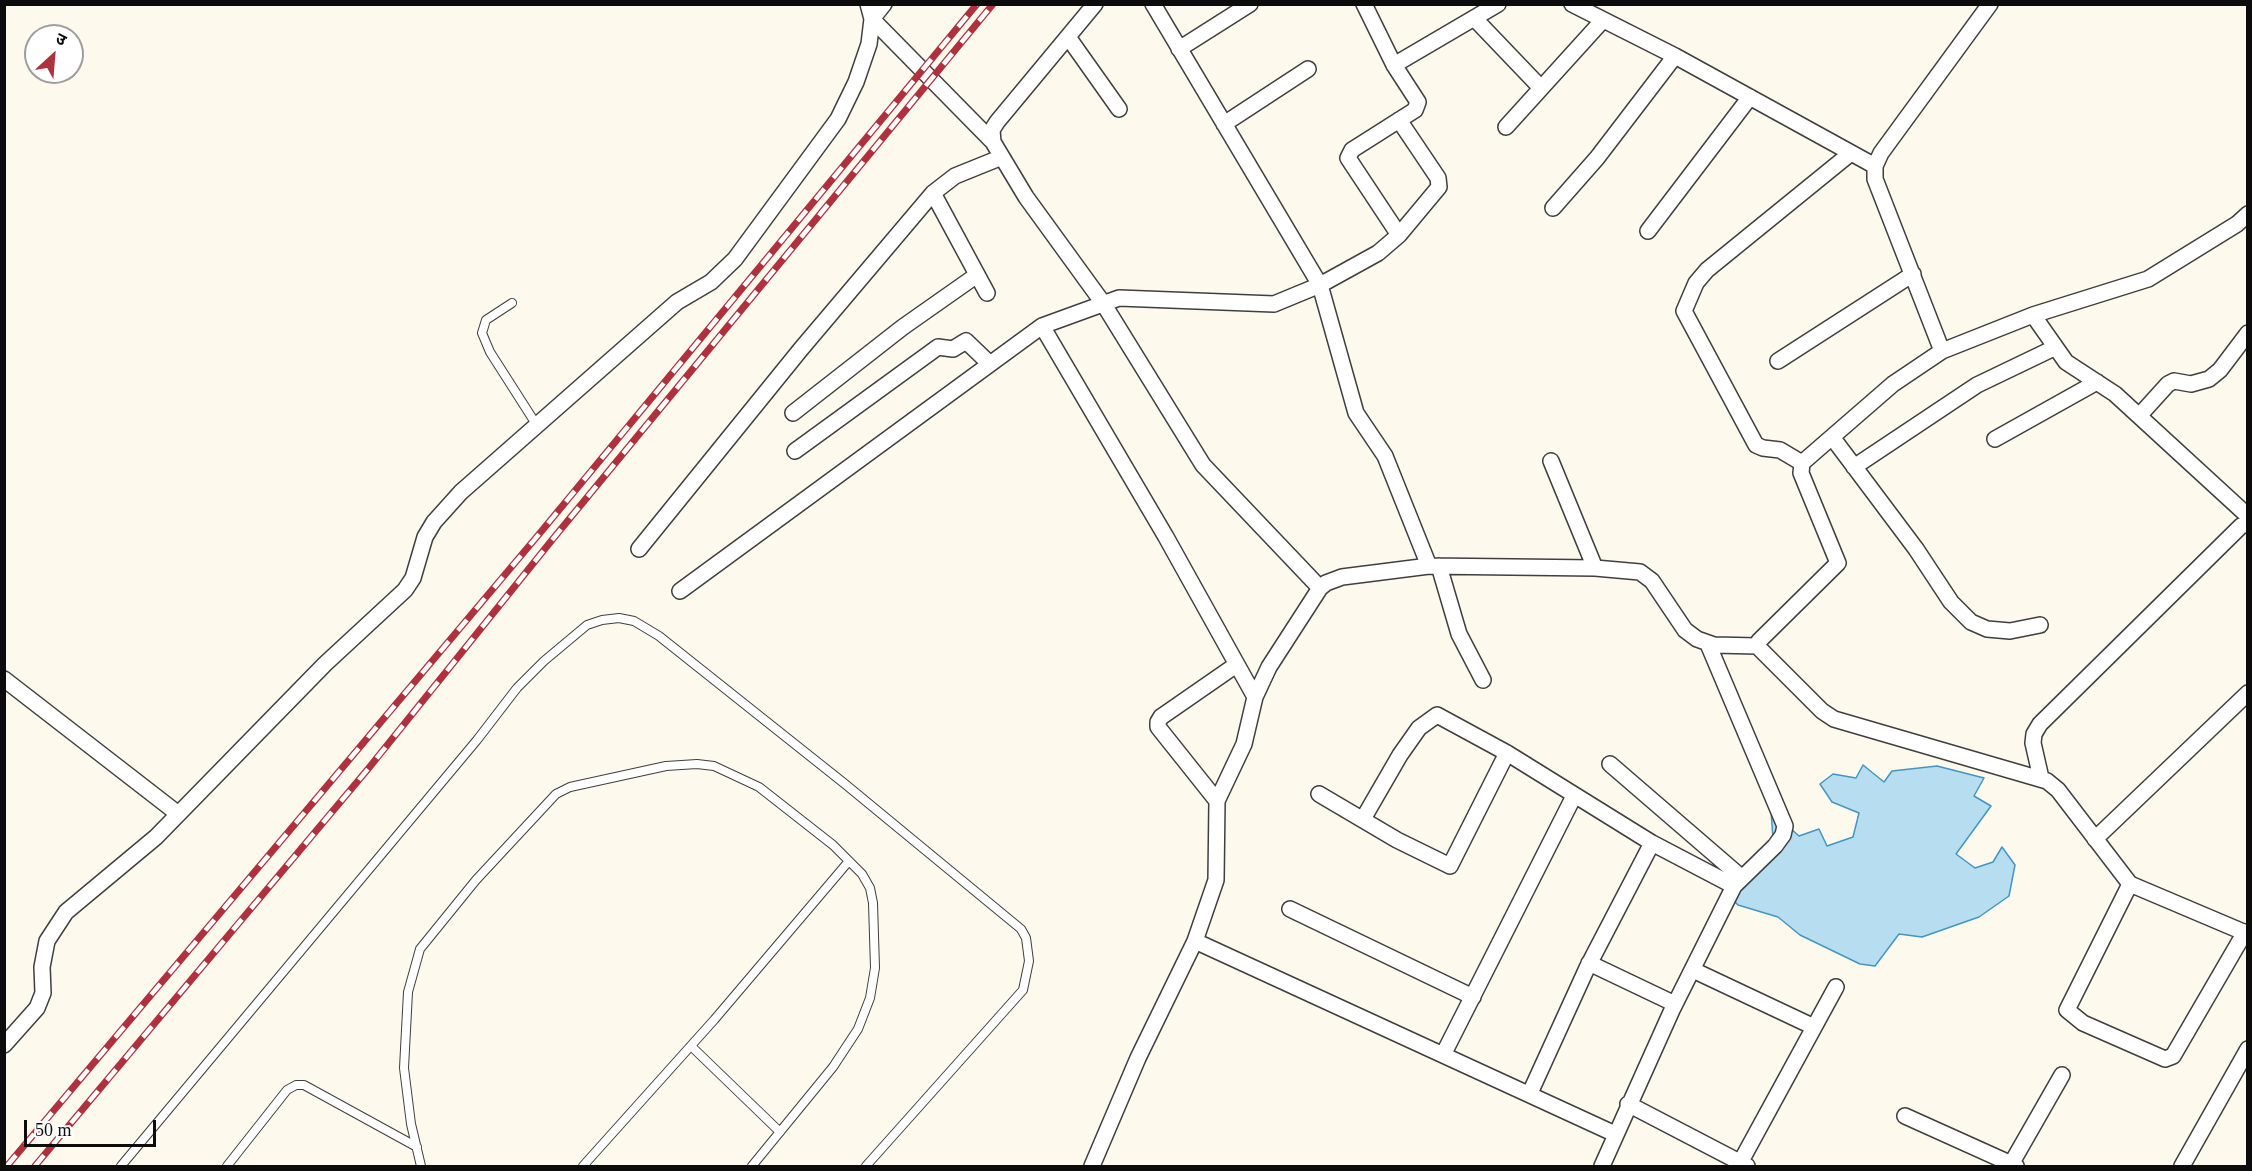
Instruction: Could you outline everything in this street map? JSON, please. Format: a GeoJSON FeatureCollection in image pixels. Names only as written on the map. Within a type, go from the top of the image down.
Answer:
{"type":"FeatureCollection","features":[{"type":"Feature","properties":{"kind":"street"},"geometry":{"type":"LineString","coordinates":[[870,12],[884,4]]}},
{"type":"Feature","properties":{"kind":"street"},"geometry":{"type":"LineString","coordinates":[[993,142],[992,130],[997,122],[1095,4]]}},
{"type":"Feature","properties":{"kind":"street"},"geometry":{"type":"LineString","coordinates":[[1153,4],[1320,285],[1356,413],[1385,456],[1434,566],[1459,634],[1483,680]]}},
{"type":"Feature","properties":{"kind":"street"},"geometry":{"type":"LineString","coordinates":[[1179,49],[1250,4]]}},
{"type":"Feature","properties":{"kind":"street"},"geometry":{"type":"LineString","coordinates":[[1364,4],[1394,65],[1418,102],[1415,110],[1352,150],[1348,158],[1399,235]]}},
{"type":"Feature","properties":{"kind":"street"},"geometry":{"type":"LineString","coordinates":[[1394,65],[1498,4]]}},
{"type":"Feature","properties":{"kind":"street"},"geometry":{"type":"LineString","coordinates":[[1572,4],[1675,56],[1875,166]]}},
{"type":"Feature","properties":{"kind":"street"},"geometry":{"type":"LineString","coordinates":[[1942,351],[1875,179],[1875,166],[1881,153],[1990,4]]}},
{"type":"Feature","properties":{"kind":"street"},"geometry":{"type":"LineString","coordinates":[[870,12],[993,142],[1026,197],[1103,303],[1203,465],[1320,588]]}},
{"type":"Feature","properties":{"kind":"street"},"geometry":{"type":"LineString","coordinates":[[4,1045],[37,1008],[43,993],[42,968],[47,941],[54,927],[66,912],[156,837],[325,664],[405,590],[413,578],[425,537],[434,522],[461,492],[677,302],[711,282],[735,259],[838,119],[856,82],[869,44],[870,12]]}},
{"type":"Feature","properties":{"kind":"street"},"geometry":{"type":"LineString","coordinates":[[1475,19],[1541,88]]}},
{"type":"Feature","properties":{"kind":"street"},"geometry":{"type":"LineString","coordinates":[[1506,127],[1603,20]]}},
{"type":"Feature","properties":{"kind":"street"},"geometry":{"type":"LineString","coordinates":[[1068,37],[1119,110]]}},
{"type":"Feature","properties":{"kind":"street"},"geometry":{"type":"LineString","coordinates":[[1553,208],[1597,158],[1675,56]]}},
{"type":"Feature","properties":{"kind":"street"},"geometry":{"type":"LineString","coordinates":[[1224,124],[1308,69]]}},
{"type":"Feature","properties":{"kind":"street"},"geometry":{"type":"LineString","coordinates":[[1648,231],[1750,97]]}},
{"type":"Feature","properties":{"kind":"street"},"geometry":{"type":"LineString","coordinates":[[680,591],[1042,326],[1119,298],[1274,304],[1320,285],[1378,253],[1399,235],[1439,187],[1440,182],[1399,120]]}},
{"type":"Feature","properties":{"kind":"street"},"geometry":{"type":"LineString","coordinates":[[1802,463],[1780,450],[1756,445],[1684,312],[1696,284],[1707,270],[1851,153]]}},
{"type":"Feature","properties":{"kind":"street"},"geometry":{"type":"LineString","coordinates":[[639,549],[801,349],[933,193],[955,176],[1002,157]]}},
{"type":"Feature","properties":{"kind":"street"},"geometry":{"type":"LineString","coordinates":[[933,193],[987,293]]}},
{"type":"Feature","properties":{"kind":"street"},"geometry":{"type":"LineString","coordinates":[[1757,646],[1759,641],[1838,562],[1801,473],[1802,463],[1893,384],[1942,351],[2033,315],[2148,279],[2246,219]]}},
{"type":"Feature","properties":{"kind":"street"},"geometry":{"type":"LineString","coordinates":[[1779,361],[1913,274]]}},
{"type":"Feature","properties":{"kind":"street"},"geometry":{"type":"LineString","coordinates":[[793,413],[903,327],[977,275]]}},
{"type":"Feature","properties":{"kind":"street"},"geometry":{"type":"LineString","coordinates":[[2033,315],[2066,362],[2097,382],[2139,416],[2247,516]]}},
{"type":"Feature","properties":{"kind":"street"},"geometry":{"type":"LineString","coordinates":[[1042,326],[1166,537],[1255,697]]}},
{"type":"Feature","properties":{"kind":"street"},"geometry":{"type":"LineString","coordinates":[[2139,416],[2168,384],[2174,381],[2190,384],[2208,380],[2220,370],[2247,333]]}},
{"type":"Feature","properties":{"kind":"street"},"geometry":{"type":"LineString","coordinates":[[795,451],[938,346],[953,349],[966,341],[990,364]]}},
{"type":"Feature","properties":{"kind":"street"},"geometry":{"type":"LineString","coordinates":[[1854,467],[1977,385],[2054,348]]}},
{"type":"Feature","properties":{"kind":"street"},"geometry":{"type":"LineString","coordinates":[[1995,439],[2097,382]]}},
{"type":"Feature","properties":{"kind":"street"},"geometry":{"type":"LineString","coordinates":[[1832,437],[1916,549],[1951,602],[1971,622],[1987,629],[2010,631],[2040,625]]}},
{"type":"Feature","properties":{"kind":"street"},"geometry":{"type":"LineString","coordinates":[[1551,461],[1595,568]]}},
{"type":"Feature","properties":{"kind":"street"},"geometry":{"type":"LineString","coordinates":[[2041,778],[2033,743],[2034,734],[2040,724],[2241,526],[2247,524]]}},
{"type":"Feature","properties":{"kind":"street"},"geometry":{"type":"LineString","coordinates":[[1092,1167],[1138,1058],[1195,941],[1216,880],[1217,801],[1244,744],[1255,697],[1269,667],[1320,588],[1331,580],[1342,577],[1434,566],[1595,568],[1640,572],[1647,576],[1685,630],[1708,644],[1757,646],[1822,711],[1834,719],[2041,778],[2058,790],[2130,884],[2246,933],[2172,1056],[2165,1059],[2083,1023],[2067,1010],[2130,884]]}},
{"type":"Feature","properties":{"kind":"street"},"geometry":{"type":"LineString","coordinates":[[1602,1167],[1628,1104],[1675,1005],[1738,881],[1775,846],[1783,835],[1785,826],[1708,644]]}},
{"type":"Feature","properties":{"kind":"street"},"geometry":{"type":"LineString","coordinates":[[1217,801],[1158,727],[1158,722],[1161,717],[1236,665]]}},
{"type":"Feature","properties":{"kind":"street"},"geometry":{"type":"LineString","coordinates":[[4,679],[177,813]]}},
{"type":"Feature","properties":{"kind":"street"},"geometry":{"type":"LineString","coordinates":[[2095,839],[2247,693]]}},
{"type":"Feature","properties":{"kind":"street"},"geometry":{"type":"LineString","coordinates":[[1363,819],[1400,754],[1419,728],[1432,717],[1441,716],[1507,753],[1652,843],[1738,881]]}},
{"type":"Feature","properties":{"kind":"street"},"geometry":{"type":"LineString","coordinates":[[1319,794],[1450,866],[1507,753]]}},
{"type":"Feature","properties":{"kind":"street"},"geometry":{"type":"LineString","coordinates":[[1610,764],[1738,881]]}},
{"type":"Feature","properties":{"kind":"street"},"geometry":{"type":"LineString","coordinates":[[1444,1053],[1574,796]]}},
{"type":"Feature","properties":{"kind":"street"},"geometry":{"type":"LineString","coordinates":[[1530,1093],[1589,963],[1652,843]]}},
{"type":"Feature","properties":{"kind":"street"},"geometry":{"type":"LineString","coordinates":[[1290,909],[1473,997]]}},
{"type":"Feature","properties":{"kind":"street"},"geometry":{"type":"LineString","coordinates":[[1195,941],[1444,1053],[1615,1134]]}},
{"type":"Feature","properties":{"kind":"street"},"geometry":{"type":"LineString","coordinates":[[1589,963],[1675,1005]]}},
{"type":"Feature","properties":{"kind":"street"},"geometry":{"type":"LineString","coordinates":[[1693,970],[1814,1027]]}},
{"type":"Feature","properties":{"kind":"street"},"geometry":{"type":"LineString","coordinates":[[1628,1104],[1743,1165],[1836,987]]}},
{"type":"Feature","properties":{"kind":"street"},"geometry":{"type":"LineString","coordinates":[[2182,1167],[2247,1051]]}},
{"type":"Feature","properties":{"kind":"street"},"geometry":{"type":"LineString","coordinates":[[1905,1116],[2012,1166],[2062,1075]]}},
{"type":"Feature","properties":{"kind":"lane"},"geometry":{"type":"LineString","coordinates":[[512,303],[486,320],[482,333],[490,352],[536,424]]}},
{"type":"Feature","properties":{"kind":"lane"},"geometry":{"type":"LineString","coordinates":[[121,1167],[517,688],[579,631],[602,620],[619,618],[634,621],[659,636],[845,784],[1021,929],[1026,938],[1029,961],[1023,990],[866,1167]]}},
{"type":"Feature","properties":{"kind":"lane"},"geometry":{"type":"LineString","coordinates":[[422,1167],[411,1124],[404,1059],[408,992],[420,949],[476,880],[556,794],[570,787],[666,766],[714,766],[759,787],[849,861],[862,874],[870,888],[873,903],[875,968],[870,998],[858,1029],[833,1067],[752,1167]]}},
{"type":"Feature","properties":{"kind":"lane"},"geometry":{"type":"LineString","coordinates":[[583,1167],[691,1046],[849,861]]}},
{"type":"Feature","properties":{"kind":"lane"},"geometry":{"type":"LineString","coordinates":[[691,1046],[780,1132]]}},
{"type":"Feature","properties":{"kind":"lane"},"geometry":{"type":"LineString","coordinates":[[227,1167],[287,1090],[296,1085],[304,1085],[417,1147]]}},
{"type":"Feature","properties":{"kind":"water"},"geometry":{"type":"Polygon","coordinates":[[[1863,765],[1884,782],[1892,771],[1937,766],[1984,778],[1974,796],[1991,806],[1956,854],[1975,868],[1993,862],[2002,847],[2015,865],[2009,896],[1979,917],[1922,937],[1899,934],[1875,966],[1860,964],[1800,935],[1778,917],[1738,905],[1727,894],[1773,838],[1771,811],[1799,836],[1819,829],[1827,846],[1853,837],[1859,813],[1832,802],[1820,784],[1833,774],[1856,778],[1863,765]]]}},
{"type":"Feature","properties":{"kind":"railway"},"geometry":{"type":"LineString","coordinates":[[7,1166],[540,533],[977,4]]}},
{"type":"Feature","properties":{"kind":"railway"},"geometry":{"type":"LineString","coordinates":[[35,1166],[368,769],[552,540],[993,4]]}}]}
